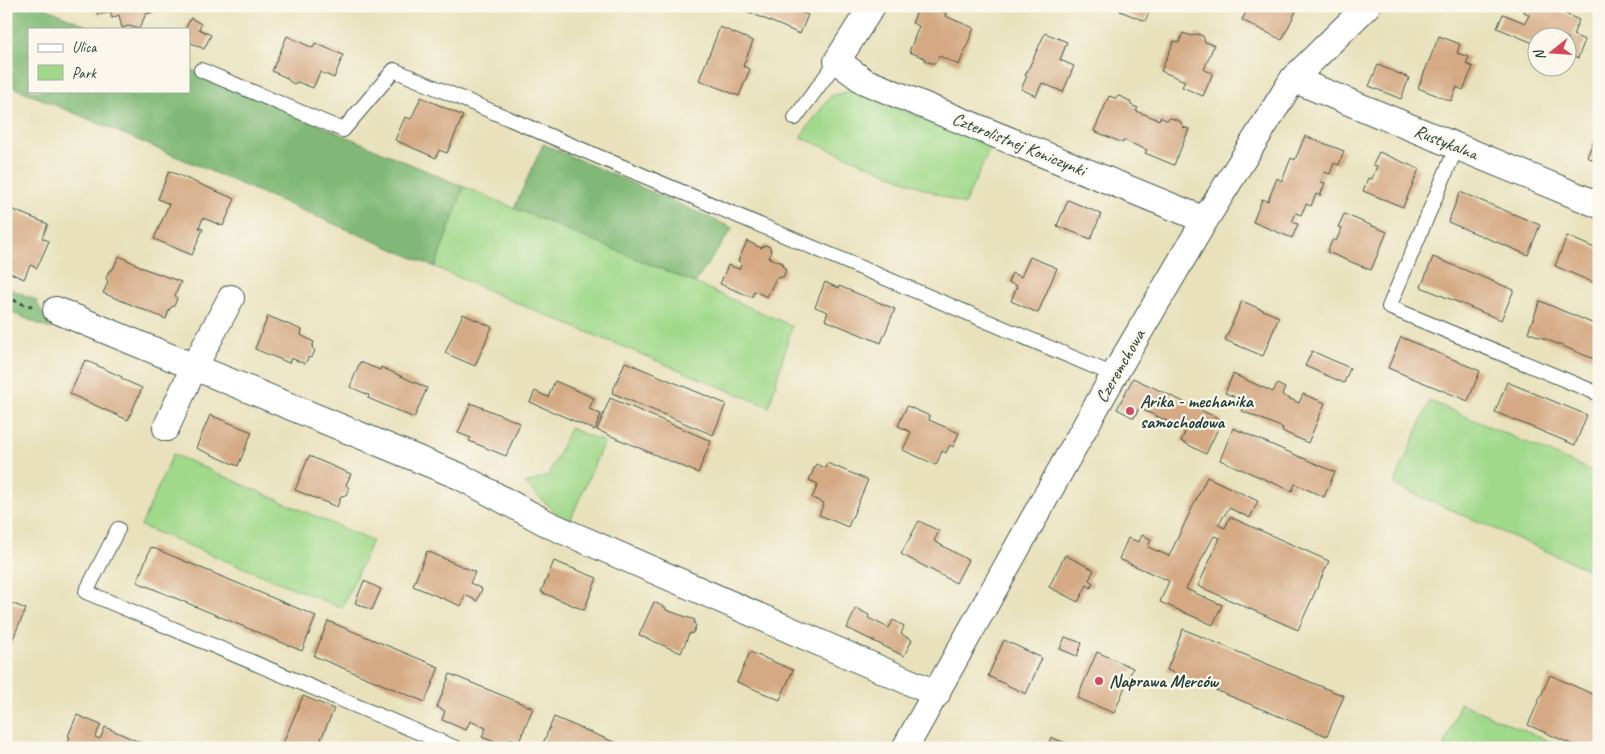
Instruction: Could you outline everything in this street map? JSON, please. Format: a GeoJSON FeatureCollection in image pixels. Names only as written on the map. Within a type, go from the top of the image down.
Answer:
{"type":"FeatureCollection","features":[{"type":"Feature","properties":{"kind":"street"},"geometry":{"type":"LineString","coordinates":[[836,61],[872,6]]}},
{"type":"Feature","properties":{"kind":"street","name":"Czeremchowa"},"geometry":{"type":"LineString","coordinates":[[905,748],[1114,375],[1205,220],[1293,79],[1367,6]]}},
{"type":"Feature","properties":{"kind":"street","name":"Czterolistnej Koniczynki"},"geometry":{"type":"LineString","coordinates":[[836,61],[864,80],[1205,220]]}},
{"type":"Feature","properties":{"kind":"street","name":"Rustykalna"},"geometry":{"type":"LineString","coordinates":[[1293,79],[1599,205]]}},
{"type":"Feature","properties":{"kind":"street"},"geometry":{"type":"LineString","coordinates":[[166,428],[194,367],[230,298]]}},
{"type":"Feature","properties":{"kind":"street"},"geometry":{"type":"LineString","coordinates":[[56,310],[459,476],[550,525],[936,694]]}},
{"type":"Feature","properties":{"kind":"lane"},"geometry":{"type":"LineString","coordinates":[[795,118],[836,61]]}},
{"type":"Feature","properties":{"kind":"lane"},"geometry":{"type":"LineString","coordinates":[[201,70],[343,130],[394,70],[1114,375]]}},
{"type":"Feature","properties":{"kind":"lane"},"geometry":{"type":"LineString","coordinates":[[1457,146],[1389,307],[1599,394]]}},
{"type":"Feature","properties":{"kind":"lane"},"geometry":{"type":"LineString","coordinates":[[118,529],[86,592],[456,748]]}},
{"type":"Feature","properties":{"kind":"green space"},"geometry":{"type":"Polygon","coordinates":[[[6,6],[41,6],[92,28],[28,28],[28,92],[190,92],[190,69],[464,187],[435,267],[6,84],[6,6]]]}},
{"type":"Feature","properties":{"kind":"green space"},"geometry":{"type":"Polygon","coordinates":[[[853,90],[991,147],[964,205],[800,137],[831,96],[853,90]]]}},
{"type":"Feature","properties":{"kind":"green space"},"geometry":{"type":"Polygon","coordinates":[[[543,144],[733,228],[695,283],[514,208],[543,144]]]}},
{"type":"Feature","properties":{"kind":"green space"},"geometry":{"type":"Polygon","coordinates":[[[464,187],[695,283],[792,326],[769,407],[519,304],[435,267],[464,187]]]}},
{"type":"Feature","properties":{"kind":"green space"},"geometry":{"type":"Polygon","coordinates":[[[6,287],[36,300],[50,329],[8,311],[6,314],[6,287]]]}},
{"type":"Feature","properties":{"kind":"green space"},"geometry":{"type":"Polygon","coordinates":[[[1430,401],[1599,474],[1599,574],[1394,485],[1430,401]]]}},
{"type":"Feature","properties":{"kind":"green space"},"geometry":{"type":"Polygon","coordinates":[[[570,428],[604,442],[570,521],[555,512],[525,484],[549,475],[570,428]]]}},
{"type":"Feature","properties":{"kind":"green space"},"geometry":{"type":"Polygon","coordinates":[[[173,454],[372,541],[342,608],[141,526],[173,454]]]}},
{"type":"Feature","properties":{"kind":"green space"},"geometry":{"type":"Polygon","coordinates":[[[1460,703],[1565,748],[1444,748],[1460,703]]]}},
{"type":"Feature","properties":{"kind":"building"},"geometry":{"type":"Polygon","coordinates":[[[95,6],[152,6],[154,12],[146,14],[139,28],[129,26],[122,28],[119,15],[112,18],[110,11],[98,15],[95,6]]]}},
{"type":"Feature","properties":{"kind":"building"},"geometry":{"type":"Polygon","coordinates":[[[745,6],[804,6],[801,12],[808,15],[800,34],[744,10],[745,6]]]}},
{"type":"Feature","properties":{"kind":"building"},"geometry":{"type":"Polygon","coordinates":[[[919,6],[931,6],[946,13],[945,16],[974,28],[959,65],[939,56],[936,63],[931,63],[925,61],[925,58],[909,52],[919,26],[912,23],[919,6]]]}},
{"type":"Feature","properties":{"kind":"building"},"geometry":{"type":"Polygon","coordinates":[[[1122,6],[1152,6],[1145,21],[1120,11],[1122,6]]]}},
{"type":"Feature","properties":{"kind":"building"},"geometry":{"type":"Polygon","coordinates":[[[1249,6],[1286,6],[1296,11],[1282,40],[1242,20],[1249,6]]]}},
{"type":"Feature","properties":{"kind":"building"},"geometry":{"type":"Polygon","coordinates":[[[1526,6],[1548,6],[1579,20],[1576,28],[1528,28],[1528,41],[1497,28],[1503,14],[1525,23],[1529,15],[1524,12],[1526,6]]]}},
{"type":"Feature","properties":{"kind":"building"},"geometry":{"type":"Polygon","coordinates":[[[191,18],[201,24],[199,29],[211,35],[204,49],[190,42],[190,28],[186,28],[191,18]]]}},
{"type":"Feature","properties":{"kind":"building"},"geometry":{"type":"Polygon","coordinates":[[[720,27],[753,41],[743,66],[750,69],[739,96],[699,80],[720,27]]]}},
{"type":"Feature","properties":{"kind":"building"},"geometry":{"type":"Polygon","coordinates":[[[1045,33],[1067,42],[1060,60],[1074,66],[1063,92],[1042,83],[1036,96],[1021,89],[1045,33]]]}},
{"type":"Feature","properties":{"kind":"building"},"geometry":{"type":"Polygon","coordinates":[[[1183,33],[1192,36],[1197,34],[1203,36],[1205,42],[1214,45],[1204,70],[1213,73],[1203,96],[1182,87],[1185,81],[1161,71],[1174,41],[1179,43],[1183,33]]]}},
{"type":"Feature","properties":{"kind":"building"},"geometry":{"type":"Polygon","coordinates":[[[287,36],[313,48],[315,43],[343,55],[334,78],[320,72],[313,88],[298,82],[294,84],[287,78],[272,71],[287,36]]]}},
{"type":"Feature","properties":{"kind":"building"},"geometry":{"type":"Polygon","coordinates":[[[1439,36],[1460,44],[1457,53],[1469,57],[1466,64],[1473,67],[1463,90],[1457,87],[1451,101],[1418,88],[1439,36]]]}},
{"type":"Feature","properties":{"kind":"building"},"geometry":{"type":"Polygon","coordinates":[[[1578,37],[1585,40],[1578,58],[1578,37]]]}},
{"type":"Feature","properties":{"kind":"building"},"geometry":{"type":"Polygon","coordinates":[[[1378,65],[1409,78],[1401,99],[1369,86],[1378,65]]]}},
{"type":"Feature","properties":{"kind":"building"},"geometry":{"type":"Polygon","coordinates":[[[1109,96],[1115,98],[1119,96],[1130,101],[1131,105],[1138,108],[1136,111],[1159,120],[1160,117],[1166,120],[1171,118],[1181,122],[1183,127],[1189,129],[1174,165],[1145,153],[1147,150],[1124,140],[1123,143],[1094,131],[1109,96]]]}},
{"type":"Feature","properties":{"kind":"building"},"geometry":{"type":"Polygon","coordinates":[[[421,97],[463,116],[447,153],[439,150],[436,158],[395,140],[405,117],[411,119],[421,97]]]}},
{"type":"Feature","properties":{"kind":"building"},"geometry":{"type":"Polygon","coordinates":[[[1599,128],[1599,162],[1587,157],[1599,128]]]}},
{"type":"Feature","properties":{"kind":"building"},"geometry":{"type":"Polygon","coordinates":[[[1305,136],[1344,151],[1339,165],[1334,163],[1330,174],[1325,172],[1321,182],[1325,183],[1320,196],[1316,194],[1311,206],[1306,204],[1301,215],[1296,213],[1292,222],[1298,224],[1292,238],[1253,222],[1262,199],[1268,201],[1277,178],[1282,181],[1291,158],[1295,160],[1305,136]]]}},
{"type":"Feature","properties":{"kind":"building"},"geometry":{"type":"Polygon","coordinates":[[[1379,152],[1419,169],[1403,207],[1363,191],[1368,178],[1372,179],[1377,166],[1373,165],[1379,152]]]}},
{"type":"Feature","properties":{"kind":"building"},"geometry":{"type":"Polygon","coordinates":[[[169,171],[235,199],[223,226],[203,218],[199,228],[203,229],[192,255],[154,239],[169,204],[158,199],[169,171]]]}},
{"type":"Feature","properties":{"kind":"building"},"geometry":{"type":"Polygon","coordinates":[[[1460,192],[1540,225],[1528,255],[1448,222],[1460,192]]]}},
{"type":"Feature","properties":{"kind":"building"},"geometry":{"type":"Polygon","coordinates":[[[1068,200],[1101,214],[1091,239],[1057,226],[1068,200]]]}},
{"type":"Feature","properties":{"kind":"building"},"geometry":{"type":"Polygon","coordinates":[[[6,207],[48,224],[42,238],[49,241],[37,268],[30,265],[24,279],[6,271],[6,207]]]}},
{"type":"Feature","properties":{"kind":"building"},"geometry":{"type":"Polygon","coordinates":[[[1344,214],[1387,232],[1371,270],[1327,252],[1333,239],[1336,241],[1342,228],[1338,227],[1344,214]]]}},
{"type":"Feature","properties":{"kind":"building"},"geometry":{"type":"Polygon","coordinates":[[[1567,236],[1599,250],[1599,285],[1555,266],[1567,236]]]}},
{"type":"Feature","properties":{"kind":"building"},"geometry":{"type":"Polygon","coordinates":[[[747,241],[761,248],[765,245],[770,247],[769,258],[783,263],[782,265],[786,270],[783,277],[776,278],[767,297],[754,291],[752,297],[720,284],[728,265],[739,269],[742,263],[738,261],[747,241]]]}},
{"type":"Feature","properties":{"kind":"building"},"geometry":{"type":"Polygon","coordinates":[[[119,256],[140,267],[181,282],[175,295],[177,299],[174,306],[170,308],[166,319],[103,293],[108,282],[106,278],[109,271],[113,269],[119,256]]]}},
{"type":"Feature","properties":{"kind":"building"},"geometry":{"type":"Polygon","coordinates":[[[1030,257],[1057,268],[1038,313],[1011,301],[1017,286],[1008,282],[1012,273],[1021,277],[1030,257]]]}},
{"type":"Feature","properties":{"kind":"building"},"geometry":{"type":"Polygon","coordinates":[[[1433,257],[1514,290],[1501,320],[1421,287],[1433,257]]]}},
{"type":"Feature","properties":{"kind":"building"},"geometry":{"type":"Polygon","coordinates":[[[825,282],[895,309],[881,343],[825,320],[828,312],[815,307],[825,282]]]}},
{"type":"Feature","properties":{"kind":"building"},"geometry":{"type":"Polygon","coordinates":[[[1242,301],[1279,317],[1263,356],[1225,340],[1242,301]]]}},
{"type":"Feature","properties":{"kind":"building"},"geometry":{"type":"Polygon","coordinates":[[[1540,301],[1599,326],[1599,361],[1528,332],[1540,301]]]}},
{"type":"Feature","properties":{"kind":"building"},"geometry":{"type":"Polygon","coordinates":[[[463,314],[492,327],[475,366],[445,353],[463,314]]]}},
{"type":"Feature","properties":{"kind":"building"},"geometry":{"type":"Polygon","coordinates":[[[268,316],[302,330],[301,335],[314,342],[312,347],[315,351],[305,364],[291,358],[289,363],[255,349],[268,316]]]}},
{"type":"Feature","properties":{"kind":"building"},"geometry":{"type":"Polygon","coordinates":[[[1401,337],[1480,371],[1468,401],[1388,368],[1401,337]]]}},
{"type":"Feature","properties":{"kind":"building"},"geometry":{"type":"Polygon","coordinates":[[[1312,351],[1350,368],[1344,383],[1305,366],[1312,351]]]}},
{"type":"Feature","properties":{"kind":"building"},"geometry":{"type":"Polygon","coordinates":[[[85,360],[142,388],[128,420],[70,394],[85,360]]]}},
{"type":"Feature","properties":{"kind":"building"},"geometry":{"type":"Polygon","coordinates":[[[360,362],[380,370],[381,367],[427,388],[414,418],[368,398],[369,395],[350,387],[360,362]]]}},
{"type":"Feature","properties":{"kind":"building"},"geometry":{"type":"Polygon","coordinates":[[[625,362],[726,404],[713,435],[612,393],[625,362]]]}},
{"type":"Feature","properties":{"kind":"building"},"geometry":{"type":"Polygon","coordinates":[[[1233,374],[1273,392],[1277,384],[1285,388],[1282,395],[1299,403],[1303,394],[1325,403],[1308,443],[1282,431],[1283,428],[1242,411],[1246,401],[1225,393],[1233,374]]]}},
{"type":"Feature","properties":{"kind":"building"},"geometry":{"type":"Polygon","coordinates":[[[1133,378],[1222,420],[1206,454],[1181,441],[1186,430],[1139,408],[1134,418],[1117,409],[1133,378]]]}},
{"type":"Feature","properties":{"kind":"building"},"geometry":{"type":"Polygon","coordinates":[[[555,381],[594,398],[589,409],[601,414],[595,430],[530,402],[535,391],[548,397],[555,381]]]}},
{"type":"Feature","properties":{"kind":"building"},"geometry":{"type":"Polygon","coordinates":[[[1507,382],[1587,415],[1575,445],[1495,412],[1507,382]]]}},
{"type":"Feature","properties":{"kind":"building"},"geometry":{"type":"Polygon","coordinates":[[[610,398],[711,441],[698,473],[597,430],[610,398]]]}},
{"type":"Feature","properties":{"kind":"building"},"geometry":{"type":"Polygon","coordinates":[[[471,403],[520,423],[506,456],[469,441],[471,438],[458,433],[471,403]]]}},
{"type":"Feature","properties":{"kind":"building"},"geometry":{"type":"Polygon","coordinates":[[[907,406],[930,416],[929,420],[959,433],[953,447],[950,445],[946,453],[942,451],[936,465],[903,450],[911,432],[898,426],[907,406]]]}},
{"type":"Feature","properties":{"kind":"building"},"geometry":{"type":"Polygon","coordinates":[[[210,415],[252,432],[238,466],[196,448],[210,415]]]}},
{"type":"Feature","properties":{"kind":"building"},"geometry":{"type":"Polygon","coordinates":[[[1233,428],[1335,472],[1324,497],[1295,484],[1292,491],[1220,460],[1233,428]]]}},
{"type":"Feature","properties":{"kind":"building"},"geometry":{"type":"Polygon","coordinates":[[[309,456],[351,474],[346,485],[349,488],[346,495],[341,496],[337,507],[295,490],[309,456]]]}},
{"type":"Feature","properties":{"kind":"building"},"geometry":{"type":"Polygon","coordinates":[[[827,463],[868,480],[848,527],[819,515],[824,503],[812,498],[818,484],[809,480],[816,464],[825,468],[827,463]]]}},
{"type":"Feature","properties":{"kind":"building"},"geometry":{"type":"Polygon","coordinates":[[[1207,477],[1258,501],[1250,518],[1229,508],[1218,525],[1225,528],[1230,517],[1329,561],[1298,630],[1198,586],[1220,538],[1214,536],[1186,589],[1222,605],[1213,625],[1160,602],[1169,581],[1119,559],[1128,538],[1139,542],[1142,535],[1151,539],[1148,547],[1169,556],[1207,477]]]}},
{"type":"Feature","properties":{"kind":"building"},"geometry":{"type":"Polygon","coordinates":[[[919,521],[939,531],[934,541],[968,560],[956,583],[901,554],[919,521]]]}},
{"type":"Feature","properties":{"kind":"building"},"geometry":{"type":"Polygon","coordinates":[[[151,547],[316,616],[302,651],[137,582],[151,547]]]}},
{"type":"Feature","properties":{"kind":"building"},"geometry":{"type":"Polygon","coordinates":[[[427,551],[475,572],[470,583],[482,589],[477,601],[465,595],[461,606],[413,586],[427,551]]]}},
{"type":"Feature","properties":{"kind":"building"},"geometry":{"type":"Polygon","coordinates":[[[1065,555],[1094,570],[1089,580],[1093,583],[1091,588],[1087,585],[1078,602],[1049,587],[1065,555]]]}},
{"type":"Feature","properties":{"kind":"building"},"geometry":{"type":"Polygon","coordinates":[[[554,561],[597,578],[584,610],[541,592],[554,561]]]}},
{"type":"Feature","properties":{"kind":"building"},"geometry":{"type":"Polygon","coordinates":[[[364,581],[381,589],[372,610],[355,603],[364,581]]]}},
{"type":"Feature","properties":{"kind":"building"},"geometry":{"type":"Polygon","coordinates":[[[9,602],[26,609],[6,654],[6,608],[9,602]]]}},
{"type":"Feature","properties":{"kind":"building"},"geometry":{"type":"Polygon","coordinates":[[[654,602],[666,608],[666,610],[695,620],[696,626],[693,633],[689,634],[681,653],[639,635],[654,602]]]}},
{"type":"Feature","properties":{"kind":"building"},"geometry":{"type":"Polygon","coordinates":[[[856,608],[869,615],[868,618],[889,628],[893,620],[904,626],[901,634],[912,640],[904,656],[847,628],[856,608]]]}},
{"type":"Feature","properties":{"kind":"building"},"geometry":{"type":"Polygon","coordinates":[[[328,621],[439,667],[425,702],[314,656],[328,621]]]}},
{"type":"Feature","properties":{"kind":"building"},"geometry":{"type":"Polygon","coordinates":[[[1183,629],[1344,696],[1327,736],[1167,670],[1183,629]]]}},
{"type":"Feature","properties":{"kind":"building"},"geometry":{"type":"Polygon","coordinates":[[[1065,637],[1082,643],[1077,656],[1060,649],[1065,637]]]}},
{"type":"Feature","properties":{"kind":"building"},"geometry":{"type":"Polygon","coordinates":[[[1004,640],[1042,658],[1026,694],[988,676],[1004,640]]]}},
{"type":"Feature","properties":{"kind":"building"},"geometry":{"type":"Polygon","coordinates":[[[750,652],[793,670],[780,700],[737,682],[750,652]]]}},
{"type":"Feature","properties":{"kind":"building"},"geometry":{"type":"Polygon","coordinates":[[[1097,652],[1133,668],[1114,713],[1077,698],[1097,652]]]}},
{"type":"Feature","properties":{"kind":"building"},"geometry":{"type":"Polygon","coordinates":[[[450,674],[533,708],[519,742],[510,738],[507,747],[482,737],[486,728],[470,721],[466,730],[442,720],[445,711],[437,707],[450,674]]]}},
{"type":"Feature","properties":{"kind":"building"},"geometry":{"type":"Polygon","coordinates":[[[1550,675],[1599,697],[1599,748],[1580,748],[1528,725],[1550,675]]]}},
{"type":"Feature","properties":{"kind":"building"},"geometry":{"type":"Polygon","coordinates":[[[303,696],[334,709],[317,748],[281,748],[303,696]]]}},
{"type":"Feature","properties":{"kind":"building"},"geometry":{"type":"Polygon","coordinates":[[[77,715],[101,725],[95,737],[100,739],[105,727],[153,748],[96,748],[92,745],[90,748],[63,748],[70,737],[68,736],[77,715]]]}},
{"type":"Feature","properties":{"kind":"building"},"geometry":{"type":"Polygon","coordinates":[[[554,717],[628,748],[541,748],[554,717]]]}},
{"type":"Feature","properties":{"kind":"building"},"geometry":{"type":"Polygon","coordinates":[[[1051,737],[1076,748],[1047,748],[1051,737]]]}},
{"type":"Feature","properties":{"kind":"place","name":"Arika - mechanika samochodowa"},"geometry":{"type":"Point","coordinates":[1130,411]}},
{"type":"Feature","properties":{"kind":"place","name":"Naprawa Merców"},"geometry":{"type":"Point","coordinates":[1099,681]}}]}
